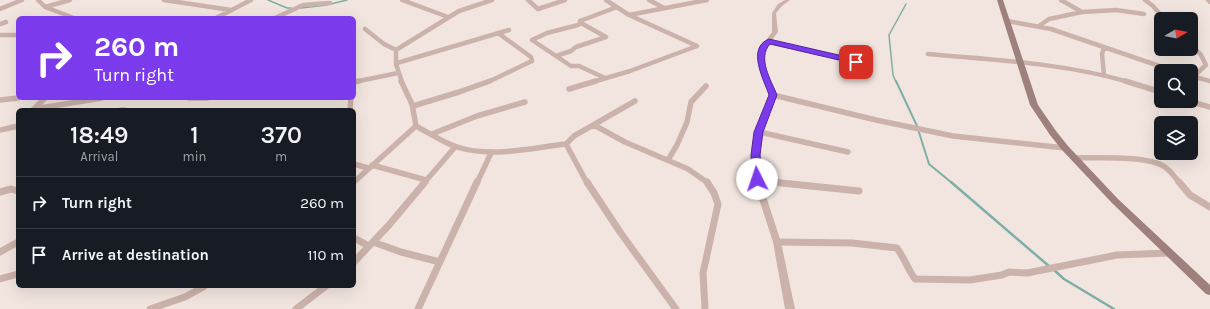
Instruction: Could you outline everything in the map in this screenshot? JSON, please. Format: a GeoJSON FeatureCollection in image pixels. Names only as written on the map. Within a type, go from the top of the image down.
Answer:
{"type":"FeatureCollection","features":[{"type":"Feature","properties":{"kind":"main road"},"geometry":{"type":"LineString","coordinates":[[1000,0],[1034,105],[1040,115],[1065,148],[1115,201],[1210,291]]}},
{"type":"Feature","properties":{"kind":"street"},"geometry":{"type":"LineString","coordinates":[[0,9],[22,0]]}},
{"type":"Feature","properties":{"kind":"street"},"geometry":{"type":"LineString","coordinates":[[38,0],[45,7],[69,16]]}},
{"type":"Feature","properties":{"kind":"street"},"geometry":{"type":"LineString","coordinates":[[45,7],[70,0]]}},
{"type":"Feature","properties":{"kind":"street"},"geometry":{"type":"LineString","coordinates":[[164,0],[231,10]]}},
{"type":"Feature","properties":{"kind":"street"},"geometry":{"type":"LineString","coordinates":[[220,16],[251,0]]}},
{"type":"Feature","properties":{"kind":"street"},"geometry":{"type":"LineString","coordinates":[[402,0],[448,17]]}},
{"type":"Feature","properties":{"kind":"street"},"geometry":{"type":"LineString","coordinates":[[416,126],[413,106],[398,73],[397,63],[394,56],[396,50],[448,17],[482,1],[492,0]]}},
{"type":"Feature","properties":{"kind":"street"},"geometry":{"type":"LineString","coordinates":[[528,0],[538,9],[565,0]]}},
{"type":"Feature","properties":{"kind":"street"},"geometry":{"type":"LineString","coordinates":[[569,89],[630,71],[697,46],[629,15],[606,0]]}},
{"type":"Feature","properties":{"kind":"street"},"geometry":{"type":"LineString","coordinates":[[649,0],[664,8]]}},
{"type":"Feature","properties":{"kind":"street"},"geometry":{"type":"LineString","coordinates":[[629,15],[664,8],[686,6],[707,0]]}},
{"type":"Feature","properties":{"kind":"street"},"geometry":{"type":"LineString","coordinates":[[788,0],[780,5],[774,13],[775,32],[761,51],[760,55],[763,69],[773,95],[759,132],[756,155],[757,179],[777,242],[790,309]]}},
{"type":"Feature","properties":{"kind":"street"},"geometry":{"type":"LineString","coordinates":[[1061,0],[1082,12]]}},
{"type":"Feature","properties":{"kind":"street"},"geometry":{"type":"LineString","coordinates":[[1145,0],[1158,12]]}},
{"type":"Feature","properties":{"kind":"street"},"geometry":{"type":"LineString","coordinates":[[278,16],[303,2],[330,3]]}},
{"type":"Feature","properties":{"kind":"street"},"geometry":{"type":"LineString","coordinates":[[605,78],[579,66],[571,66],[532,40],[547,33],[581,23],[580,21],[618,7]]}},
{"type":"Feature","properties":{"kind":"street"},"geometry":{"type":"LineString","coordinates":[[1039,26],[1049,19],[1082,12],[1116,10],[1144,14]]}},
{"type":"Feature","properties":{"kind":"street"},"geometry":{"type":"LineString","coordinates":[[1007,21],[1039,26],[1154,64]]}},
{"type":"Feature","properties":{"kind":"street"},"geometry":{"type":"LineString","coordinates":[[0,24],[6,22]]}},
{"type":"Feature","properties":{"kind":"street"},"geometry":{"type":"LineString","coordinates":[[556,56],[571,51],[576,47],[606,37],[581,23]]}},
{"type":"Feature","properties":{"kind":"street"},"geometry":{"type":"LineString","coordinates":[[365,29],[384,44],[396,50]]}},
{"type":"Feature","properties":{"kind":"street"},"geometry":{"type":"LineString","coordinates":[[397,63],[509,30]]}},
{"type":"Feature","properties":{"kind":"street"},"geometry":{"type":"LineString","coordinates":[[413,106],[453,95],[480,85],[532,61],[531,58],[498,33]]}},
{"type":"Feature","properties":{"kind":"street"},"geometry":{"type":"LineString","coordinates":[[0,35],[16,35]]}},
{"type":"Feature","properties":{"kind":"street"},"geometry":{"type":"LineString","coordinates":[[0,38],[7,35]]}},
{"type":"Feature","properties":{"kind":"street"},"geometry":{"type":"LineString","coordinates":[[769,42],[869,64]]}},
{"type":"Feature","properties":{"kind":"street"},"geometry":{"type":"LineString","coordinates":[[1104,48],[1102,54],[1104,75]]}},
{"type":"Feature","properties":{"kind":"street"},"geometry":{"type":"LineString","coordinates":[[1198,52],[1206,65],[1198,71]]}},
{"type":"Feature","properties":{"kind":"street"},"geometry":{"type":"LineString","coordinates":[[928,54],[1020,62],[1104,75],[1154,90]]}},
{"type":"Feature","properties":{"kind":"street"},"geometry":{"type":"LineString","coordinates":[[356,82],[398,73]]}},
{"type":"Feature","properties":{"kind":"street"},"geometry":{"type":"LineString","coordinates":[[1198,78],[1210,81]]}},
{"type":"Feature","properties":{"kind":"street"},"geometry":{"type":"LineString","coordinates":[[668,160],[687,122],[691,102],[706,86]]}},
{"type":"Feature","properties":{"kind":"street"},"geometry":{"type":"LineString","coordinates":[[773,95],[876,120],[953,136],[1065,148]]}},
{"type":"Feature","properties":{"kind":"street"},"geometry":{"type":"LineString","coordinates":[[0,100],[16,98]]}},
{"type":"Feature","properties":{"kind":"street"},"geometry":{"type":"LineString","coordinates":[[35,108],[42,100]]}},
{"type":"Feature","properties":{"kind":"street"},"geometry":{"type":"LineString","coordinates":[[44,108],[90,100]]}},
{"type":"Feature","properties":{"kind":"street"},"geometry":{"type":"LineString","coordinates":[[416,126],[454,148],[491,153],[566,144],[574,136],[635,101]]}},
{"type":"Feature","properties":{"kind":"street"},"geometry":{"type":"LineString","coordinates":[[432,134],[493,109],[525,102]]}},
{"type":"Feature","properties":{"kind":"street"},"geometry":{"type":"LineString","coordinates":[[1198,104],[1210,107]]}},
{"type":"Feature","properties":{"kind":"street"},"geometry":{"type":"LineString","coordinates":[[594,125],[620,140],[693,171],[708,184],[717,196],[718,204],[703,273],[705,309]]}},
{"type":"Feature","properties":{"kind":"street"},"geometry":{"type":"LineString","coordinates":[[0,130],[16,126]]}},
{"type":"Feature","properties":{"kind":"street"},"geometry":{"type":"LineString","coordinates":[[356,180],[416,126]]}},
{"type":"Feature","properties":{"kind":"street"},"geometry":{"type":"LineString","coordinates":[[759,132],[848,152]]}},
{"type":"Feature","properties":{"kind":"street"},"geometry":{"type":"LineString","coordinates":[[566,144],[588,185],[676,309]]}},
{"type":"Feature","properties":{"kind":"street"},"geometry":{"type":"LineString","coordinates":[[356,260],[389,225],[454,148]]}},
{"type":"Feature","properties":{"kind":"street"},"geometry":{"type":"LineString","coordinates":[[418,309],[491,153]]}},
{"type":"Feature","properties":{"kind":"street"},"geometry":{"type":"LineString","coordinates":[[1074,158],[1138,160],[1160,164],[1165,167],[1190,195],[1210,207]]}},
{"type":"Feature","properties":{"kind":"street"},"geometry":{"type":"LineString","coordinates":[[356,164],[370,166],[426,180]]}},
{"type":"Feature","properties":{"kind":"street"},"geometry":{"type":"LineString","coordinates":[[757,179],[779,184],[859,191]]}},
{"type":"Feature","properties":{"kind":"street"},"geometry":{"type":"LineString","coordinates":[[0,192],[11,189],[16,190]]}},
{"type":"Feature","properties":{"kind":"street"},"geometry":{"type":"LineString","coordinates":[[356,239],[440,262]]}},
{"type":"Feature","properties":{"kind":"street"},"geometry":{"type":"LineString","coordinates":[[777,242],[856,243],[897,248],[905,259],[906,267],[915,279],[970,280],[1002,275],[1009,272],[1027,273],[1117,255],[1170,253]]}},
{"type":"Feature","properties":{"kind":"street"},"geometry":{"type":"LineString","coordinates":[[0,252],[16,243]]}},
{"type":"Feature","properties":{"kind":"street"},"geometry":{"type":"LineString","coordinates":[[0,279],[16,275]]}},
{"type":"Feature","properties":{"kind":"street"},"geometry":{"type":"LineString","coordinates":[[150,309],[185,297],[202,288]]}},
{"type":"Feature","properties":{"kind":"street"},"geometry":{"type":"LineString","coordinates":[[296,309],[323,288]]}},
{"type":"Feature","properties":{"kind":"waterway"},"geometry":{"type":"LineString","coordinates":[[268,0],[287,8],[291,8]]}},
{"type":"Feature","properties":{"kind":"waterway"},"geometry":{"type":"LineString","coordinates":[[331,4],[347,0]]}},
{"type":"Feature","properties":{"kind":"waterway"},"geometry":{"type":"LineString","coordinates":[[896,82],[893,75],[889,35],[906,4]]}},
{"type":"Feature","properties":{"kind":"waterway"},"geometry":{"type":"LineString","coordinates":[[301,8],[327,5]]}},
{"type":"Feature","properties":{"kind":"waterway"},"geometry":{"type":"LineString","coordinates":[[896,81],[917,126],[929,164],[952,183]]}},
{"type":"Feature","properties":{"kind":"waterway"},"geometry":{"type":"LineString","coordinates":[[951,182],[1050,267]]}},
{"type":"Feature","properties":{"kind":"waterway"},"geometry":{"type":"LineString","coordinates":[[1054,270],[1064,279],[1114,309]]}},
{"type":"Feature","properties":{"kind":"route"},"geometry":{"type":"LineString","coordinates":[[757,179],[756,155],[759,132],[773,95],[763,69],[760,55],[764,46],[769,42],[856,62]]}}]}
